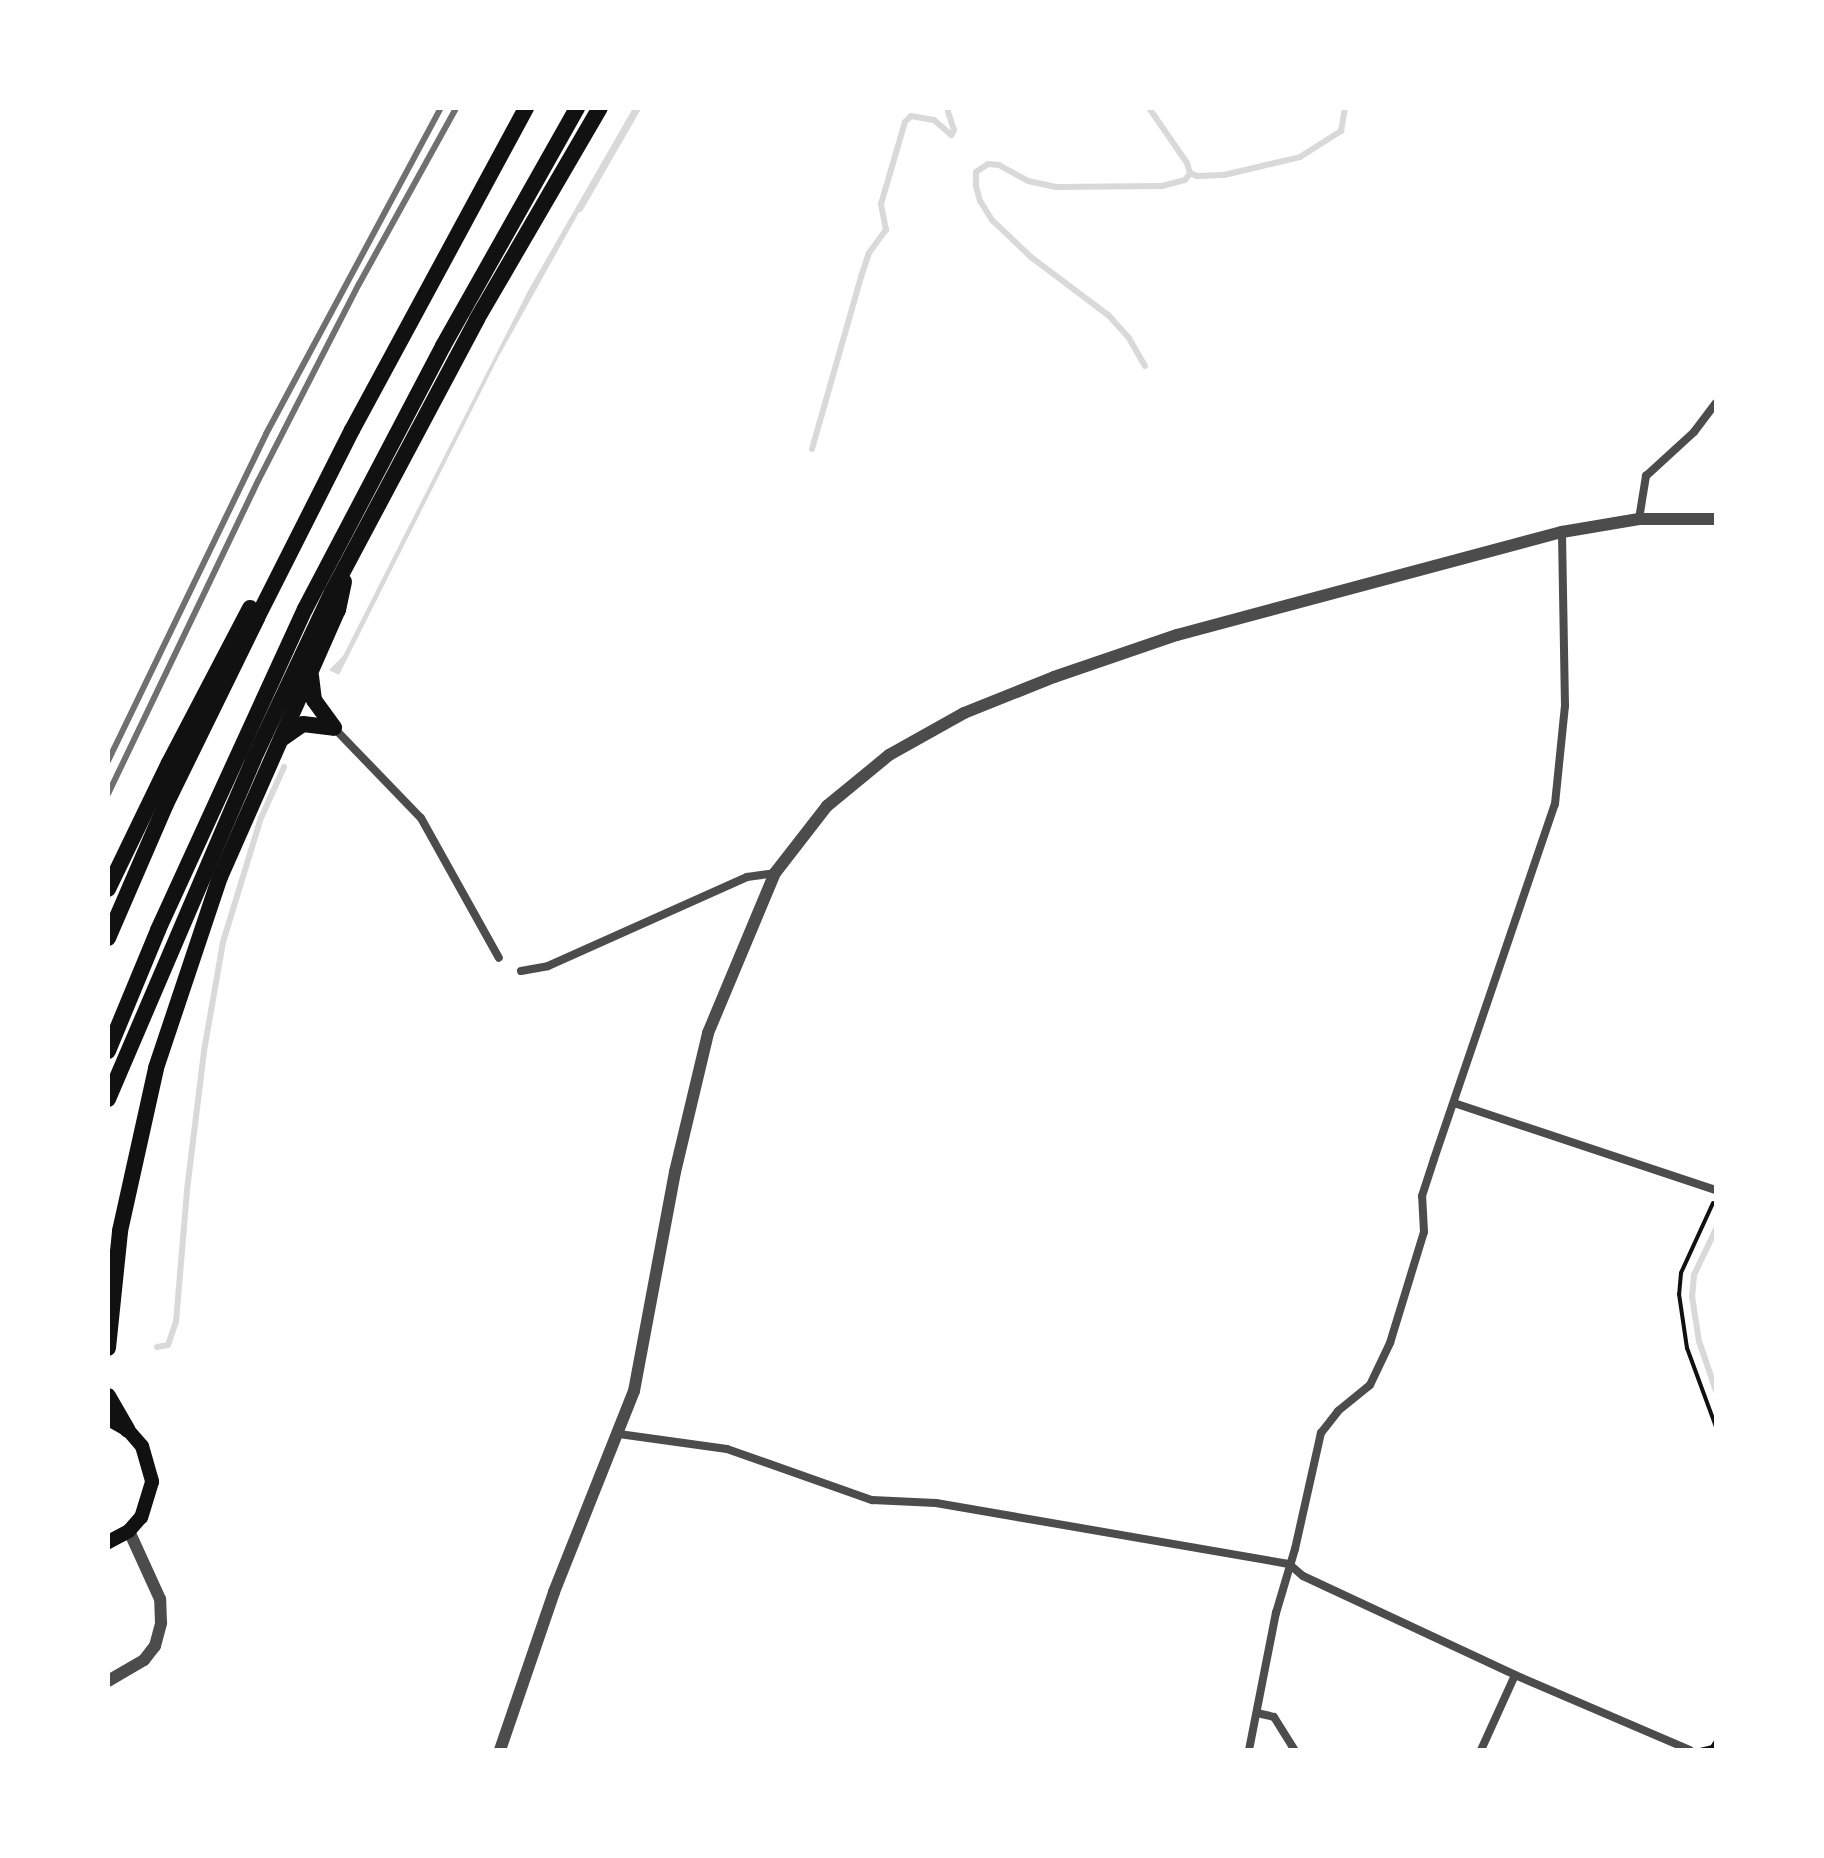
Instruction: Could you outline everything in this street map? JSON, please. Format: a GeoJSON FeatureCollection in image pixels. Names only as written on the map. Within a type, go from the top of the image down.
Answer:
{"type":"FeatureCollection","features":[{"type":"Feature","properties":{"kind":"highway"},"geometry":{"type":"LineString","coordinates":[[108,938],[166,804],[352,430],[526,108]]}},
{"type":"Feature","properties":{"kind":"highway"},"geometry":{"type":"LineString","coordinates":[[108,1051],[158,930],[305,609],[443,346],[577,108]]}},
{"type":"Feature","properties":{"kind":"highway"},"geometry":{"type":"LineString","coordinates":[[108,1099],[253,760],[345,566],[477,319],[600,108]]}},
{"type":"Feature","properties":{"kind":"highway"},"geometry":{"type":"LineString","coordinates":[[108,889],[169,763],[306,502],[352,430]]}},
{"type":"Feature","properties":{"kind":"highway"},"geometry":{"type":"LineString","coordinates":[[108,1348],[120,1231],[156,1068],[215,890],[338,610],[345,566]]}},
{"type":"Feature","properties":{"kind":"highway"},"geometry":{"type":"LineString","coordinates":[[311,672],[314,700],[334,728]]}},
{"type":"Feature","properties":{"kind":"highway"},"geometry":{"type":"LineString","coordinates":[[281,739],[303,724],[334,728]]}},
{"type":"Feature","properties":{"kind":"highway"},"geometry":{"type":"LineString","coordinates":[[108,1396],[128,1430]]}},
{"type":"Feature","properties":{"kind":"main road"},"geometry":{"type":"LineString","coordinates":[[108,1419],[128,1430],[142,1446],[152,1482],[145,1509],[129,1531],[108,1542]]}},
{"type":"Feature","properties":{"kind":"street"},"geometry":{"type":"LineString","coordinates":[[1639,519],[1646,476],[1694,432],[1716,403]]}},
{"type":"Feature","properties":{"kind":"street"},"geometry":{"type":"LineString","coordinates":[[500,1750],[550,1604],[634,1391],[675,1172],[708,1033],[775,873],[827,806],[889,755],[964,713],[1054,677],[1177,635],[1562,532],[1639,519],[1716,519]]}},
{"type":"Feature","properties":{"kind":"street"},"geometry":{"type":"LineString","coordinates":[[1249,1750],[1276,1613],[1321,1433],[1338,1411],[1370,1385],[1390,1343],[1424,1232],[1422,1196],[1555,804],[1565,706],[1562,532]]}},
{"type":"Feature","properties":{"kind":"street"},"geometry":{"type":"LineString","coordinates":[[334,728],[421,818],[499,958]]}},
{"type":"Feature","properties":{"kind":"street"},"geometry":{"type":"LineString","coordinates":[[521,971],[548,966],[747,877],[775,873]]}},
{"type":"Feature","properties":{"kind":"street"},"geometry":{"type":"LineString","coordinates":[[1454,1103],[1716,1190]]}},
{"type":"Feature","properties":{"kind":"street"},"geometry":{"type":"LineString","coordinates":[[619,1434],[727,1449],[872,1500],[936,1503],[1289,1564],[1303,1576],[1515,1675],[1690,1750]]}},
{"type":"Feature","properties":{"kind":"street"},"geometry":{"type":"LineString","coordinates":[[108,1681],[144,1660],[155,1646],[161,1623],[160,1599],[129,1531]]}},
{"type":"Feature","properties":{"kind":"street"},"geometry":{"type":"LineString","coordinates":[[1481,1750],[1515,1675]]}},
{"type":"Feature","properties":{"kind":"street"},"geometry":{"type":"LineString","coordinates":[[1257,1713],[1274,1717],[1295,1750]]}},
{"type":"Feature","properties":{"kind":"path"},"geometry":{"type":"LineString","coordinates":[[1716,1199],[1707,1211],[1681,1273],[1679,1294],[1687,1348],[1716,1427]]}},
{"type":"Feature","properties":{"kind":"path"},"geometry":{"type":"LineString","coordinates":[[1697,1750],[1712,1747],[1716,1741]]}},
{"type":"Feature","properties":{"kind":"shaded area"},"geometry":{"type":"Polygon","coordinates":[[[633,108],[637,108],[498,358],[339,675],[329,670],[343,656],[528,291],[633,108]]]}},
{"type":"Feature","properties":{"kind":"waterway"},"geometry":{"type":"LineString","coordinates":[[580,209],[638,108]]}},
{"type":"Feature","properties":{"kind":"waterway"},"geometry":{"type":"LineString","coordinates":[[812,449],[869,253],[886,230],[881,204],[905,122],[911,116],[934,120],[951,135],[954,130],[947,108]]}},
{"type":"Feature","properties":{"kind":"waterway"},"geometry":{"type":"LineString","coordinates":[[1145,366],[1129,338],[1108,315],[1032,258],[992,220],[980,201],[976,172],[988,164],[999,165],[1028,181],[1057,187],[1162,186],[1185,180],[1190,173],[1187,163],[1149,108]]}},
{"type":"Feature","properties":{"kind":"waterway"},"geometry":{"type":"LineString","coordinates":[[1190,173],[1197,176],[1224,175],[1300,157],[1341,131],[1345,108]]}},
{"type":"Feature","properties":{"kind":"waterway"},"geometry":{"type":"LineString","coordinates":[[157,1347],[168,1345],[176,1322],[187,1190],[204,1051],[223,942],[261,818],[284,767]]}},
{"type":"Feature","properties":{"kind":"waterway"},"geometry":{"type":"LineString","coordinates":[[1716,1229],[1694,1275],[1692,1296],[1699,1341],[1716,1391]]}},
{"type":"Feature","properties":{"kind":"railway"},"geometry":{"type":"LineString","coordinates":[[108,761],[266,434],[441,108]]}},
{"type":"Feature","properties":{"kind":"railway"},"geometry":{"type":"LineString","coordinates":[[108,794],[258,481],[359,284],[456,108]]}}]}
